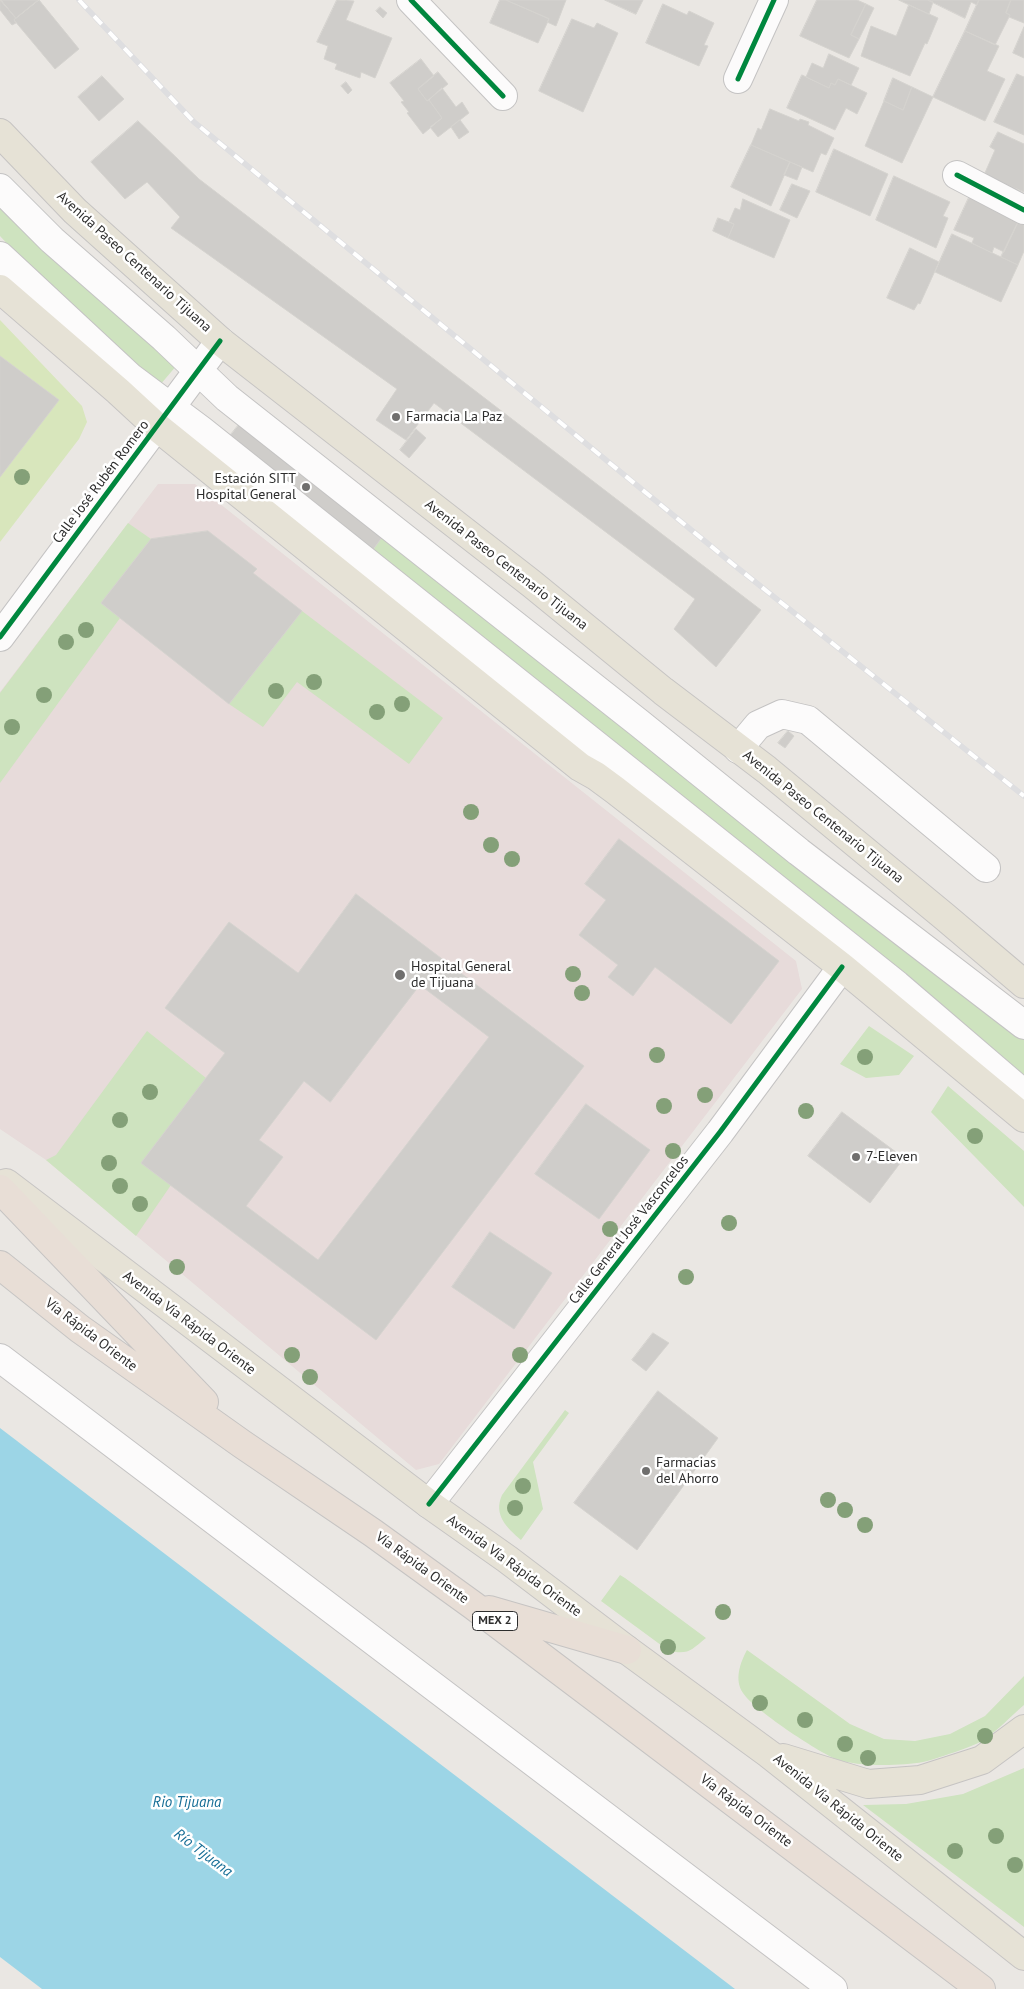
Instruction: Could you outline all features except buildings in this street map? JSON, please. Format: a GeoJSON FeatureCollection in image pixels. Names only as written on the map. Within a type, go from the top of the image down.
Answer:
{"type":"FeatureCollection","features":[{"type":"Feature","properties":{"kind":"highway"},"geometry":{"type":"LineString","coordinates":[[0,1188],[119,1311],[242,1444]]}},
{"type":"Feature","properties":{"kind":"highway","name":"Vía Rápida Oriente"},"geometry":{"type":"LineString","coordinates":[[0,1265],[80,1329],[242,1444],[373,1533],[474,1606],[981,1989]]}},
{"type":"Feature","properties":{"kind":"highway"},"geometry":{"type":"LineString","coordinates":[[474,1606],[627,1650]]}},
{"type":"Feature","properties":{"kind":"main road","name":"Avenida Paseo Centenario Tijuana"},"geometry":{"type":"LineString","coordinates":[[0,133],[75,211],[220,340],[532,584],[738,749],[938,911],[1024,984]]}},
{"type":"Feature","properties":{"kind":"main road"},"geometry":{"type":"LineString","coordinates":[[0,289],[118,391],[164,418],[580,767],[609,786],[842,967],[1024,1118]]}},
{"type":"Feature","properties":{"kind":"main road","name":"Avenida Vía Rápida Oriente"},"geometry":{"type":"LineString","coordinates":[[0,1179],[429,1504],[493,1549],[769,1754],[1024,1956]]}},
{"type":"Feature","properties":{"kind":"main road"},"geometry":{"type":"LineString","coordinates":[[769,1754],[868,1784],[920,1780],[982,1760],[1024,1729]]}},
{"type":"Feature","properties":{"kind":"street"},"geometry":{"type":"LineString","coordinates":[[410,0],[503,96]]}},
{"type":"Feature","properties":{"kind":"street"},"geometry":{"type":"LineString","coordinates":[[738,79],[774,0]]}},
{"type":"Feature","properties":{"kind":"street"},"geometry":{"type":"LineString","coordinates":[[957,175],[1024,210]]}},
{"type":"Feature","properties":{"kind":"street"},"geometry":{"type":"LineString","coordinates":[[0,188],[52,240],[164,338],[227,398],[639,723],[799,852],[1024,1025]]}},
{"type":"Feature","properties":{"kind":"street"},"geometry":{"type":"LineString","coordinates":[[0,256],[130,377],[164,418],[201,430],[898,985],[1024,1094]]}},
{"type":"Feature","properties":{"kind":"street","name":"Calle José Rubén Romero"},"geometry":{"type":"LineString","coordinates":[[0,637],[220,340]]}},
{"type":"Feature","properties":{"kind":"street"},"geometry":{"type":"LineString","coordinates":[[738,749],[758,725],[782,714],[808,720],[986,868]]}},
{"type":"Feature","properties":{"kind":"street","name":"Calle General José Vasconcelos"},"geometry":{"type":"LineString","coordinates":[[429,1504],[720,1132],[842,967]]}},
{"type":"Feature","properties":{"kind":"street"},"geometry":{"type":"LineString","coordinates":[[0,1358],[833,1989]]}},
{"type":"Feature","properties":{"kind":"shaded area","name":"Hospital General de Tijuana"},"geometry":{"type":"Polygon","coordinates":[[[158,484],[195,484],[796,961],[802,989],[439,1464],[416,1470],[46,1160],[0,1129],[0,692],[158,484]]]}},
{"type":"Feature","properties":{"kind":"green space"},"geometry":{"type":"Polygon","coordinates":[[[0,202],[177,365],[160,385],[40,279],[0,236],[0,202]]]}},
{"type":"Feature","properties":{"kind":"green space"},"geometry":{"type":"Polygon","coordinates":[[[0,320],[82,406],[87,422],[79,439],[0,542],[0,320]]]}},
{"type":"Feature","properties":{"kind":"green space"},"geometry":{"type":"Polygon","coordinates":[[[128,523],[151,539],[101,603],[120,618],[0,783],[0,693],[128,523]]]}},
{"type":"Feature","properties":{"kind":"green space"},"geometry":{"type":"Polygon","coordinates":[[[383,536],[1024,1012],[1024,1086],[372,551],[383,536]]]}},
{"type":"Feature","properties":{"kind":"green space"},"geometry":{"type":"Polygon","coordinates":[[[302,611],[443,718],[409,764],[297,682],[263,727],[229,704],[302,611]]]}},
{"type":"Feature","properties":{"kind":"green space"},"geometry":{"type":"Polygon","coordinates":[[[869,1026],[914,1056],[899,1075],[866,1078],[840,1064],[869,1026]]]}},
{"type":"Feature","properties":{"kind":"green space"},"geometry":{"type":"Polygon","coordinates":[[[147,1031],[206,1078],[141,1163],[171,1185],[136,1236],[46,1160],[56,1155],[147,1031]]]}},
{"type":"Feature","properties":{"kind":"green space"},"geometry":{"type":"Polygon","coordinates":[[[948,1086],[1024,1151],[1024,1207],[931,1112],[948,1086]]]}},
{"type":"Feature","properties":{"kind":"green space"},"geometry":{"type":"Polygon","coordinates":[[[565,1410],[569,1413],[533,1462],[543,1509],[521,1540],[506,1526],[500,1515],[499,1509],[502,1495],[565,1410]]]}},
{"type":"Feature","properties":{"kind":"green space"},"geometry":{"type":"Polygon","coordinates":[[[620,1575],[706,1638],[686,1652],[669,1651],[601,1601],[620,1575]]]}},
{"type":"Feature","properties":{"kind":"green space"},"geometry":{"type":"Polygon","coordinates":[[[747,1650],[850,1724],[884,1739],[915,1741],[950,1734],[985,1716],[1024,1676],[1024,1705],[984,1740],[936,1758],[923,1762],[891,1765],[867,1765],[845,1762],[827,1755],[801,1739],[749,1700],[740,1688],[738,1677],[742,1660],[747,1650]]]}},
{"type":"Feature","properties":{"kind":"green space"},"geometry":{"type":"Polygon","coordinates":[[[1024,1768],[1024,1927],[863,1805],[906,1804],[963,1794],[1024,1768]]]}},
{"type":"Feature","properties":{"kind":"water","name":"Rio Tijuana"},"geometry":{"type":"Polygon","coordinates":[[[0,1428],[735,1989],[42,1989],[0,1957],[0,1428]]]}},
{"type":"Feature","properties":{"kind":"railway"},"geometry":{"type":"LineString","coordinates":[[79,0],[194,122],[734,565],[1024,796]]}},
{"type":"Feature","properties":{"kind":"cycle path"},"geometry":{"type":"LineString","coordinates":[[411,0],[503,96]]}},
{"type":"Feature","properties":{"kind":"cycle path"},"geometry":{"type":"LineString","coordinates":[[738,79],[774,0]]}},
{"type":"Feature","properties":{"kind":"cycle path"},"geometry":{"type":"LineString","coordinates":[[957,175],[1024,210]]}},
{"type":"Feature","properties":{"kind":"cycle path"},"geometry":{"type":"LineString","coordinates":[[0,637],[220,341]]}},
{"type":"Feature","properties":{"kind":"cycle path"},"geometry":{"type":"LineString","coordinates":[[429,1504],[720,1132],[842,967]]}},
{"type":"Feature","properties":{"kind":"place","name":"Farmacia La Paz"},"geometry":{"type":"Point","coordinates":[396,417]}},
{"type":"Feature","properties":{"kind":"place","name":"Estación SITT Hospital General"},"geometry":{"type":"Point","coordinates":[306,487]}},
{"type":"Feature","properties":{"kind":"place","name":"Hospital General de Tijuana"},"geometry":{"type":"Point","coordinates":[400,975]}},
{"type":"Feature","properties":{"kind":"place","name":"7-Eleven"},"geometry":{"type":"Point","coordinates":[856,1157]}},
{"type":"Feature","properties":{"kind":"place","name":"Farmacias del Ahorro"},"geometry":{"type":"Point","coordinates":[646,1471]}},
{"type":"Feature","properties":{"kind":"water label","name":"Río Tijuana"},"geometry":{"type":"Point","coordinates":[203,1853]}}]}
